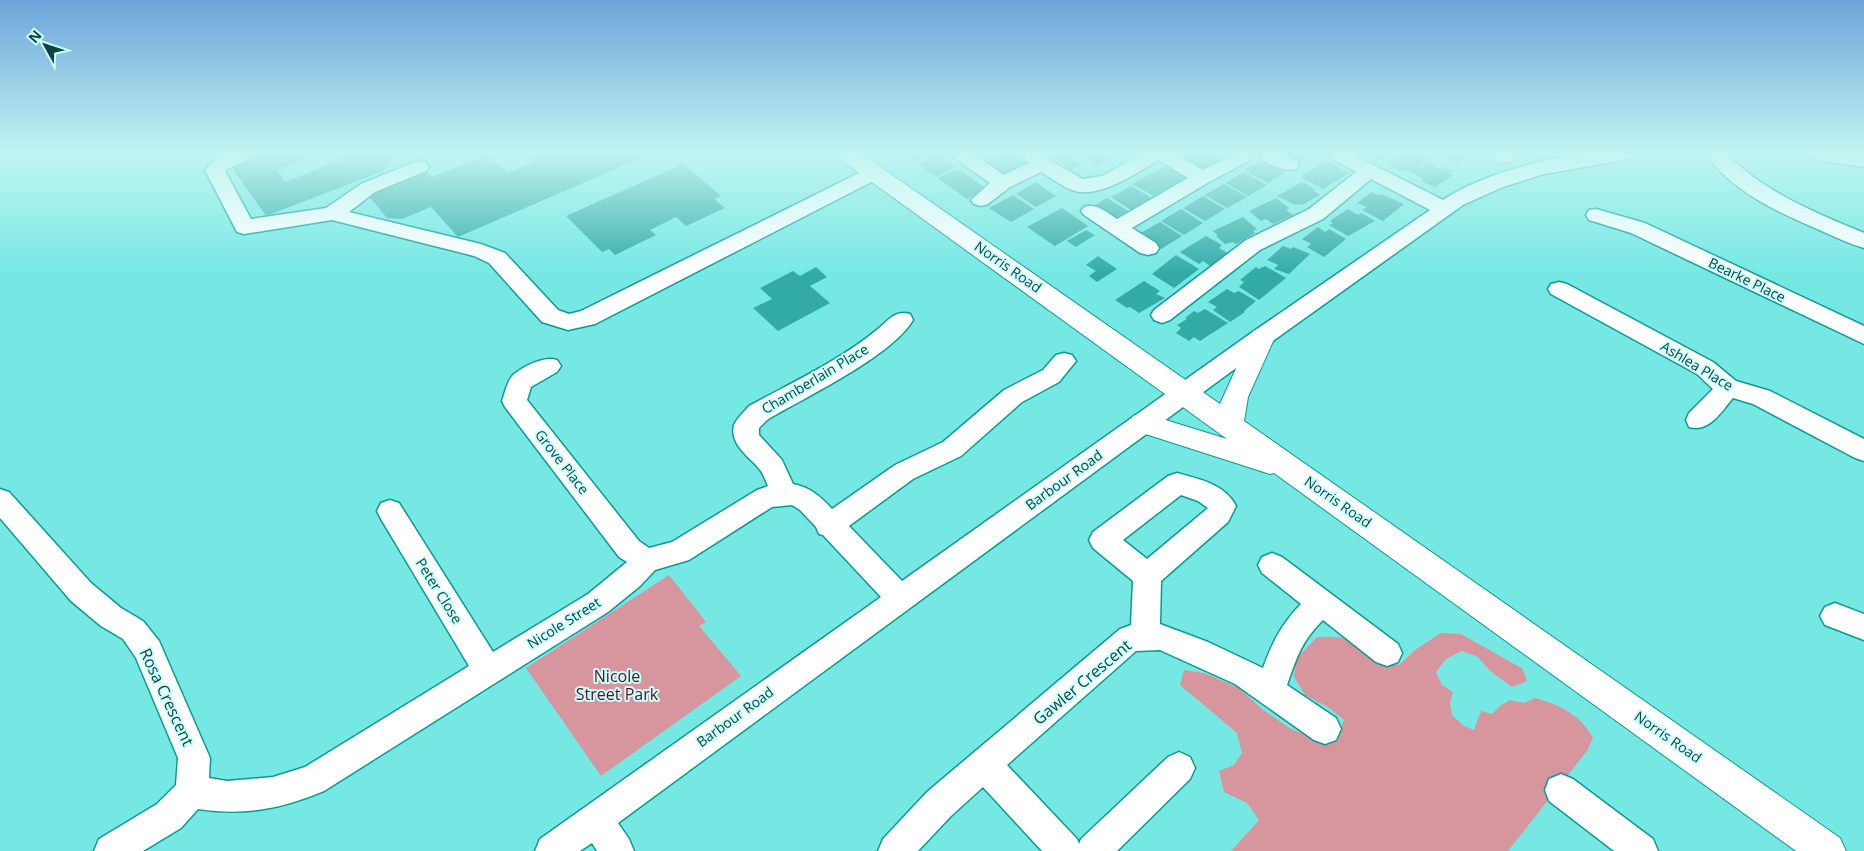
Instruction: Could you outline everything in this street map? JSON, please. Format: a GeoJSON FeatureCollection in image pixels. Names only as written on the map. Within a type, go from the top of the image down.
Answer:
{"type":"FeatureCollection","features":[{"type":"Feature","properties":{"kind":"main road","name":"Norris Road"},"geometry":{"type":"LineString","coordinates":[[903,194],[1828,851]]}},
{"type":"Feature","properties":{"kind":"main road"},"geometry":{"type":"LineString","coordinates":[[1230,425],[1235,397],[1262,337]]}},
{"type":"Feature","properties":{"kind":"main road"},"geometry":{"type":"LineString","coordinates":[[1143,423],[1293,470]]}},
{"type":"Feature","properties":{"kind":"street"},"geometry":{"type":"LineString","coordinates":[[227,194],[244,228],[332,214],[481,251],[497,258],[550,316],[568,322],[587,318],[833,194]]}},
{"type":"Feature","properties":{"kind":"street"},"geometry":{"type":"LineString","coordinates":[[332,214],[360,194]]}},
{"type":"Feature","properties":{"kind":"street"},"geometry":{"type":"LineString","coordinates":[[981,200],[989,194]]}},
{"type":"Feature","properties":{"kind":"street"},"geometry":{"type":"LineString","coordinates":[[1117,228],[1175,194]]}},
{"type":"Feature","properties":{"kind":"street"},"geometry":{"type":"LineString","coordinates":[[1162,315],[1253,245],[1316,214],[1341,194]]}},
{"type":"Feature","properties":{"kind":"street"},"geometry":{"type":"LineString","coordinates":[[1414,194],[1444,209]]}},
{"type":"Feature","properties":{"kind":"street","name":"Barbour Road"},"geometry":{"type":"LineString","coordinates":[[552,851],[746,708],[1262,337],[1444,209],[1470,194]]}},
{"type":"Feature","properties":{"kind":"street"},"geometry":{"type":"LineString","coordinates":[[1761,194],[1782,205],[1864,241]]}},
{"type":"Feature","properties":{"kind":"street"},"geometry":{"type":"LineString","coordinates":[[1091,212],[1148,248]]}},
{"type":"Feature","properties":{"kind":"street","name":"Bearke Place"},"geometry":{"type":"LineString","coordinates":[[1596,215],[1631,216],[1864,336]]}},
{"type":"Feature","properties":{"kind":"street","name":"Ashlea Place"},"geometry":{"type":"LineString","coordinates":[[1558,289],[1705,368],[1728,388],[1761,397],[1864,451]]}},
{"type":"Feature","properties":{"kind":"street","name":"Chamberlain Place"},"geometry":{"type":"LineString","coordinates":[[784,494],[773,467],[752,446],[746,436],[747,425],[758,413],[862,353],[891,332],[902,320]]}},
{"type":"Feature","properties":{"kind":"street"},"geometry":{"type":"LineString","coordinates":[[829,526],[904,472],[952,448],[1013,396],[1051,376],[1064,362]]}},
{"type":"Feature","properties":{"kind":"street","name":"Grove Place"},"geometry":{"type":"LineString","coordinates":[[549,366],[521,382],[514,402],[629,549],[646,560]]}},
{"type":"Feature","properties":{"kind":"street"},"geometry":{"type":"LineString","coordinates":[[1698,420],[1728,388]]}},
{"type":"Feature","properties":{"kind":"street"},"geometry":{"type":"LineString","coordinates":[[646,560],[678,552],[766,497],[784,494],[796,495],[809,502],[829,526],[900,598]]}},
{"type":"Feature","properties":{"kind":"street","name":"Rosa Crescent"},"geometry":{"type":"LineString","coordinates":[[0,500],[81,592],[111,617],[133,630],[148,650],[194,758],[192,792]]}},
{"type":"Feature","properties":{"kind":"street","name":"Peter Close"},"geometry":{"type":"LineString","coordinates":[[390,511],[488,670]]}},
{"type":"Feature","properties":{"kind":"street","name":"Nicole Street"},"geometry":{"type":"LineString","coordinates":[[192,792],[227,797],[273,793],[313,780],[598,603],[630,578],[646,560]]}},
{"type":"Feature","properties":{"kind":"street"},"geometry":{"type":"LineString","coordinates":[[1272,566],[1387,653]]}},
{"type":"Feature","properties":{"kind":"street"},"geometry":{"type":"LineString","coordinates":[[1145,638],[1147,576]]}},
{"type":"Feature","properties":{"kind":"street"},"geometry":{"type":"LineString","coordinates":[[1270,690],[1287,643],[1300,624],[1321,602]]}},
{"type":"Feature","properties":{"kind":"street"},"geometry":{"type":"LineString","coordinates":[[1835,616],[1864,627]]}},
{"type":"Feature","properties":{"kind":"street","name":"Gawler Crescent"},"geometry":{"type":"LineString","coordinates":[[895,851],[939,804],[1130,638],[1160,637],[1197,651],[1246,674],[1324,730]]}},
{"type":"Feature","properties":{"kind":"street"},"geometry":{"type":"LineString","coordinates":[[984,764],[1065,851]]}},
{"type":"Feature","properties":{"kind":"street"},"geometry":{"type":"LineString","coordinates":[[1093,851],[1179,768]]}},
{"type":"Feature","properties":{"kind":"street"},"geometry":{"type":"LineString","coordinates":[[1562,790],[1639,850]]}},
{"type":"Feature","properties":{"kind":"street"},"geometry":{"type":"LineString","coordinates":[[111,851],[169,816],[192,792]]}},
{"type":"Feature","properties":{"kind":"street"},"geometry":{"type":"LineString","coordinates":[[596,820],[617,851]]}},
{"type":"Feature","properties":{"kind":"green space","name":"Nicole Street Park"},"geometry":{"type":"Polygon","coordinates":[[[669,575],[706,622],[699,626],[741,676],[601,776],[526,668],[669,575]]]}},
{"type":"Feature","properties":{"kind":"green space"},"geometry":{"type":"Polygon","coordinates":[[[1441,633],[1461,634],[1523,669],[1527,681],[1512,687],[1490,671],[1478,657],[1462,651],[1446,659],[1436,672],[1442,685],[1453,692],[1450,703],[1452,715],[1464,726],[1474,730],[1481,711],[1492,714],[1501,705],[1510,700],[1524,703],[1535,698],[1553,704],[1575,716],[1588,729],[1593,738],[1587,751],[1508,851],[1231,851],[1259,820],[1247,803],[1224,792],[1219,771],[1234,765],[1242,753],[1237,733],[1180,685],[1184,670],[1204,673],[1239,688],[1262,709],[1291,729],[1316,739],[1340,729],[1344,720],[1328,707],[1305,695],[1294,677],[1296,659],[1317,637],[1335,637],[1353,641],[1364,646],[1383,660],[1399,665],[1415,650],[1441,633]]]}},
{"type":"Feature","properties":{"kind":"building"},"geometry":{"type":"Polygon","coordinates":[[[250,194],[324,194],[266,216],[250,194]]]}},
{"type":"Feature","properties":{"kind":"building"},"geometry":{"type":"Polygon","coordinates":[[[367,194],[558,194],[458,237],[431,207],[402,219],[387,218],[367,194]]]}},
{"type":"Feature","properties":{"kind":"building"},"geometry":{"type":"Polygon","coordinates":[[[616,194],[718,194],[721,196],[714,199],[725,208],[686,226],[676,217],[650,230],[656,235],[615,255],[609,249],[602,252],[566,216],[616,194]]]}},
{"type":"Feature","properties":{"kind":"building"},"geometry":{"type":"Polygon","coordinates":[[[960,194],[978,194],[967,199],[960,194]]]}},
{"type":"Feature","properties":{"kind":"building"},"geometry":{"type":"Polygon","coordinates":[[[1016,194],[1053,194],[1056,196],[1036,207],[1016,194]]]}},
{"type":"Feature","properties":{"kind":"building"},"geometry":{"type":"Polygon","coordinates":[[[1117,194],[1144,194],[1152,198],[1131,210],[1111,197],[1117,194]]]}},
{"type":"Feature","properties":{"kind":"building"},"geometry":{"type":"Polygon","coordinates":[[[1241,194],[1247,197],[1227,208],[1205,195],[1241,194]]]}},
{"type":"Feature","properties":{"kind":"building"},"geometry":{"type":"Polygon","coordinates":[[[1281,194],[1320,195],[1302,205],[1295,205],[1277,196],[1281,194]]]}},
{"type":"Feature","properties":{"kind":"building"},"geometry":{"type":"Polygon","coordinates":[[[1370,194],[1375,194],[1379,196],[1382,194],[1404,204],[1383,221],[1362,210],[1367,207],[1357,203],[1370,194]]]}},
{"type":"Feature","properties":{"kind":"building"},"geometry":{"type":"Polygon","coordinates":[[[1013,195],[1034,209],[1011,222],[989,208],[1013,195]]]}},
{"type":"Feature","properties":{"kind":"building"},"geometry":{"type":"Polygon","coordinates":[[[1203,196],[1225,209],[1205,221],[1183,208],[1203,196]]]}},
{"type":"Feature","properties":{"kind":"building"},"geometry":{"type":"Polygon","coordinates":[[[1107,198],[1128,211],[1115,218],[1095,205],[1107,198]]]}},
{"type":"Feature","properties":{"kind":"building"},"geometry":{"type":"Polygon","coordinates":[[[1276,198],[1289,208],[1286,210],[1293,215],[1273,224],[1266,219],[1261,221],[1249,211],[1276,198]]]}},
{"type":"Feature","properties":{"kind":"building"},"geometry":{"type":"Polygon","coordinates":[[[1062,208],[1088,226],[1055,246],[1027,227],[1062,208]]]}},
{"type":"Feature","properties":{"kind":"building"},"geometry":{"type":"Polygon","coordinates":[[[1181,209],[1203,223],[1184,235],[1161,221],[1181,209]]]}},
{"type":"Feature","properties":{"kind":"building"},"geometry":{"type":"Polygon","coordinates":[[[1348,209],[1358,215],[1361,213],[1375,221],[1348,236],[1329,225],[1333,223],[1330,221],[1348,209]]]}},
{"type":"Feature","properties":{"kind":"building"},"geometry":{"type":"Polygon","coordinates":[[[1243,217],[1257,229],[1253,231],[1255,233],[1236,244],[1233,242],[1225,244],[1213,231],[1243,217]]]}},
{"type":"Feature","properties":{"kind":"building"},"geometry":{"type":"Polygon","coordinates":[[[1160,222],[1182,236],[1161,249],[1137,235],[1160,222]]]}},
{"type":"Feature","properties":{"kind":"building"},"geometry":{"type":"Polygon","coordinates":[[[1318,227],[1325,232],[1329,229],[1346,239],[1324,257],[1307,247],[1311,244],[1302,239],[1318,227]]]}},
{"type":"Feature","properties":{"kind":"building"},"geometry":{"type":"Polygon","coordinates":[[[1086,230],[1095,235],[1076,247],[1067,241],[1086,230]]]}},
{"type":"Feature","properties":{"kind":"building"},"geometry":{"type":"Polygon","coordinates":[[[1206,236],[1222,245],[1219,248],[1229,254],[1210,266],[1203,261],[1199,264],[1180,252],[1206,236]]]}},
{"type":"Feature","properties":{"kind":"building"},"geometry":{"type":"Polygon","coordinates":[[[1283,246],[1291,249],[1293,247],[1310,254],[1289,274],[1274,269],[1278,265],[1267,260],[1283,246]]]}},
{"type":"Feature","properties":{"kind":"building"},"geometry":{"type":"Polygon","coordinates":[[[1176,255],[1199,269],[1174,288],[1152,274],[1176,255]]]}},
{"type":"Feature","properties":{"kind":"building"},"geometry":{"type":"Polygon","coordinates":[[[1098,256],[1117,269],[1097,282],[1089,276],[1096,271],[1086,265],[1098,256]]]}},
{"type":"Feature","properties":{"kind":"building"},"geometry":{"type":"Polygon","coordinates":[[[1265,266],[1286,278],[1259,300],[1239,287],[1244,282],[1240,280],[1256,267],[1259,269],[1265,266]]]}},
{"type":"Feature","properties":{"kind":"building"},"geometry":{"type":"Polygon","coordinates":[[[816,267],[827,277],[810,286],[830,303],[778,331],[753,308],[772,299],[760,288],[793,271],[800,276],[816,267]]]}},
{"type":"Feature","properties":{"kind":"building"},"geometry":{"type":"Polygon","coordinates":[[[1144,281],[1160,291],[1156,294],[1165,298],[1139,313],[1115,300],[1144,281]]]}},
{"type":"Feature","properties":{"kind":"building"},"geometry":{"type":"Polygon","coordinates":[[[1227,289],[1234,293],[1239,291],[1256,301],[1245,312],[1230,322],[1213,310],[1217,307],[1208,302],[1227,289]]]}},
{"type":"Feature","properties":{"kind":"building"},"geometry":{"type":"Polygon","coordinates":[[[1205,309],[1228,323],[1200,341],[1194,337],[1189,341],[1176,333],[1181,328],[1177,325],[1187,319],[1185,318],[1194,311],[1198,313],[1205,309]]]}}]}
